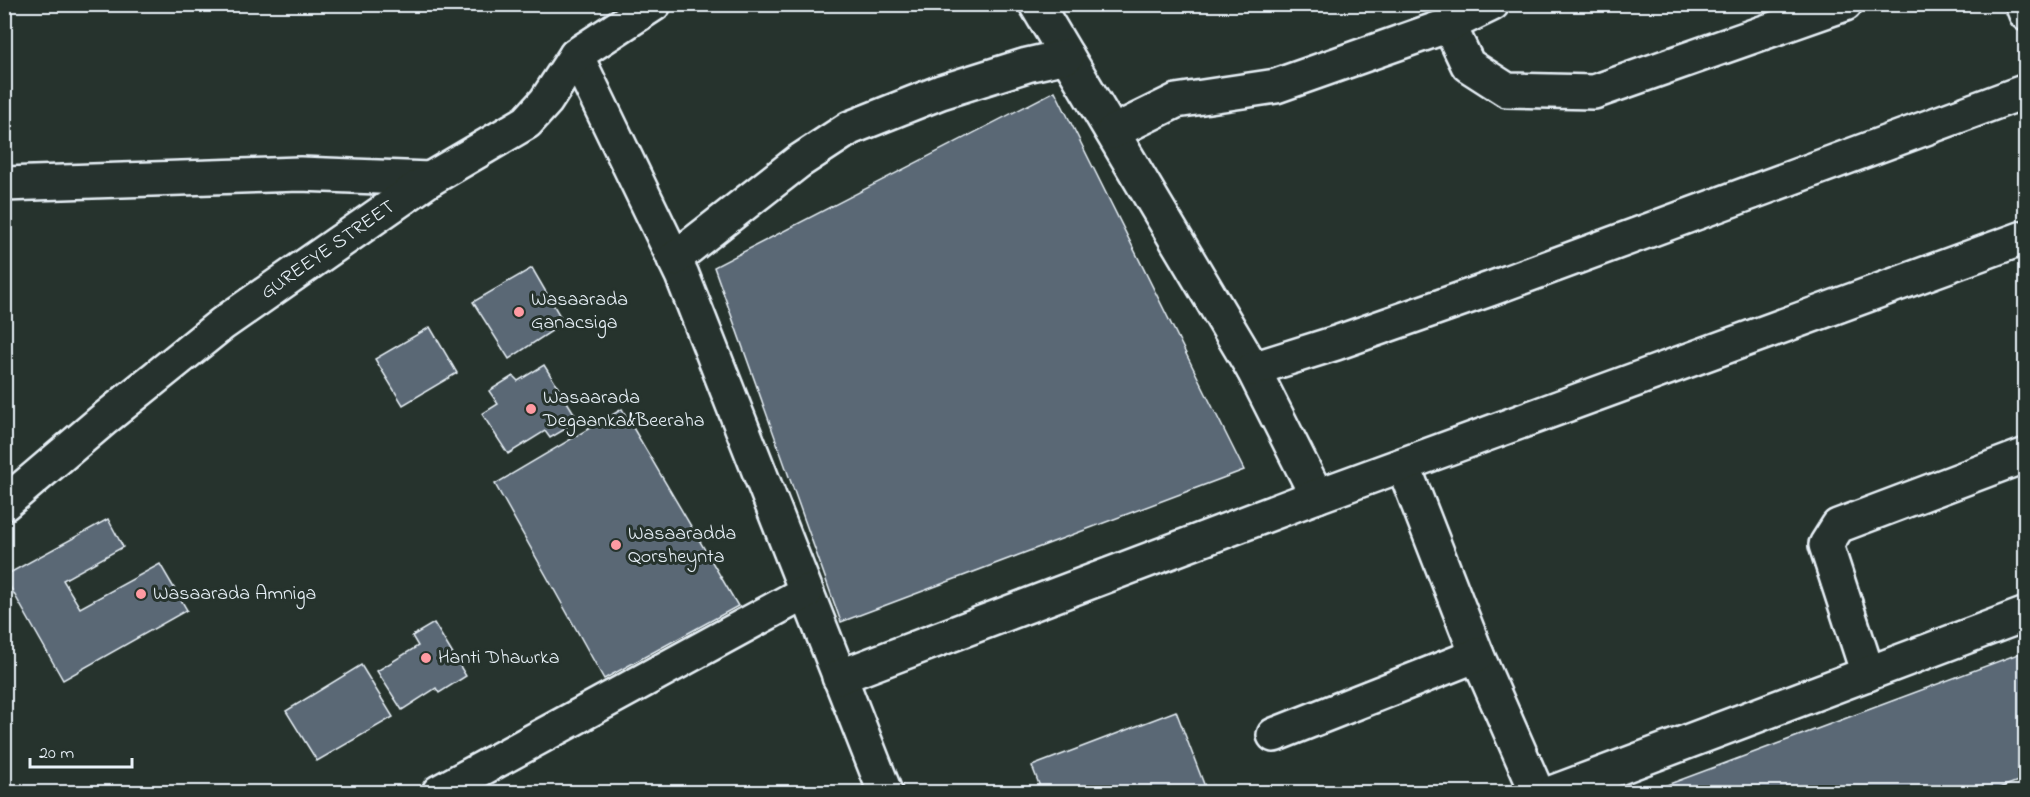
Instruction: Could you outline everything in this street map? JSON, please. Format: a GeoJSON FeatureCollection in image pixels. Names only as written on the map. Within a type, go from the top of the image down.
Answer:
{"type":"FeatureCollection","features":[{"type":"Feature","properties":{"kind":"street","name":"GUREEYE STREET"},"geometry":{"type":"LineString","coordinates":[[4,504],[222,324],[430,179],[527,122],[546,101],[576,55],[654,4]]}},
{"type":"Feature","properties":{"kind":"street"},"geometry":{"type":"LineString","coordinates":[[1036,4],[1253,369],[1317,496]]}},
{"type":"Feature","properties":{"kind":"street"},"geometry":{"type":"LineString","coordinates":[[1113,132],[1176,101],[1276,86],[1449,25],[1492,4]]}},
{"type":"Feature","properties":{"kind":"street"},"geometry":{"type":"LineString","coordinates":[[1449,25],[1468,65],[1507,90],[1594,92],[1845,4]]}},
{"type":"Feature","properties":{"kind":"street"},"geometry":{"type":"LineString","coordinates":[[2022,4],[2025,14]]}},
{"type":"Feature","properties":{"kind":"street"},"geometry":{"type":"LineString","coordinates":[[576,55],[682,275],[885,792]]}},
{"type":"Feature","properties":{"kind":"street"},"geometry":{"type":"LineString","coordinates":[[674,259],[798,162],[850,128],[941,92],[1028,65],[1067,56]]}},
{"type":"Feature","properties":{"kind":"street"},"geometry":{"type":"LineString","coordinates":[[1253,369],[1336,343],[1490,289],[2025,91]]}},
{"type":"Feature","properties":{"kind":"street"},"geometry":{"type":"LineString","coordinates":[[4,184],[300,174],[430,179]]}},
{"type":"Feature","properties":{"kind":"street"},"geometry":{"type":"LineString","coordinates":[[839,677],[1317,496],[2025,237]]}},
{"type":"Feature","properties":{"kind":"street"},"geometry":{"type":"LineString","coordinates":[[1868,674],[1826,545],[1838,526],[2025,455]]}},
{"type":"Feature","properties":{"kind":"street"},"geometry":{"type":"LineString","coordinates":[[1403,465],[1477,655],[1537,792]]}},
{"type":"Feature","properties":{"kind":"street"},"geometry":{"type":"LineString","coordinates":[[439,792],[806,592]]}},
{"type":"Feature","properties":{"kind":"street"},"geometry":{"type":"LineString","coordinates":[[1554,792],[2025,614]]}},
{"type":"Feature","properties":{"kind":"street"},"geometry":{"type":"LineString","coordinates":[[1274,735],[1477,655]]}},
{"type":"Feature","properties":{"kind":"building"},"geometry":{"type":"Polygon","coordinates":[[[1055,91],[1244,470],[841,622],[714,267],[1055,91]]]}},
{"type":"Feature","properties":{"kind":"building","name":"Wasaarada Ganacsiga"},"geometry":{"type":"Polygon","coordinates":[[[532,268],[564,323],[509,359],[473,302],[532,268]]]}},
{"type":"Feature","properties":{"kind":"building"},"geometry":{"type":"Polygon","coordinates":[[[430,327],[457,373],[403,405],[375,359],[430,327]]]}},
{"type":"Feature","properties":{"kind":"building","name":"Wasaarada Degaanka&Beeraha"},"geometry":{"type":"Polygon","coordinates":[[[544,365],[579,421],[550,438],[545,431],[508,454],[482,414],[498,404],[489,391],[513,376],[518,381],[544,365]]]}},
{"type":"Feature","properties":{"kind":"building","name":"Wasaaradda Qorsheynta"},"geometry":{"type":"Polygon","coordinates":[[[622,409],[738,606],[604,679],[495,484],[622,409]]]}},
{"type":"Feature","properties":{"kind":"building","name":"Wasaarada Amniga"},"geometry":{"type":"Polygon","coordinates":[[[108,519],[123,547],[63,580],[80,608],[160,564],[187,610],[63,680],[4,576],[108,519]]]}},
{"type":"Feature","properties":{"kind":"building","name":"Hanti Dhawrka"},"geometry":{"type":"Polygon","coordinates":[[[434,623],[466,676],[439,693],[436,688],[402,710],[377,671],[418,646],[412,636],[434,623]]]}},
{"type":"Feature","properties":{"kind":"building"},"geometry":{"type":"Polygon","coordinates":[[[2026,651],[2026,778],[1989,792],[1648,792],[2026,651]]]}},
{"type":"Feature","properties":{"kind":"building"},"geometry":{"type":"Polygon","coordinates":[[[361,665],[393,717],[317,761],[286,711],[361,665]]]}},
{"type":"Feature","properties":{"kind":"building"},"geometry":{"type":"Polygon","coordinates":[[[1176,711],[1207,792],[1042,792],[1032,766],[1176,711]]]}},
{"type":"Feature","properties":{"kind":"place","name":"Wasaarada Ganacsiga"},"geometry":{"type":"Point","coordinates":[519,312]}},
{"type":"Feature","properties":{"kind":"place","name":"Wasaarada Degaanka&Beeraha"},"geometry":{"type":"Point","coordinates":[531,409]}},
{"type":"Feature","properties":{"kind":"place","name":"Wasaaradda Qorsheynta"},"geometry":{"type":"Point","coordinates":[616,545]}},
{"type":"Feature","properties":{"kind":"place","name":"Wasaarada Amniga"},"geometry":{"type":"Point","coordinates":[141,594]}},
{"type":"Feature","properties":{"kind":"place","name":"Hanti Dhawrka"},"geometry":{"type":"Point","coordinates":[426,658]}}]}
